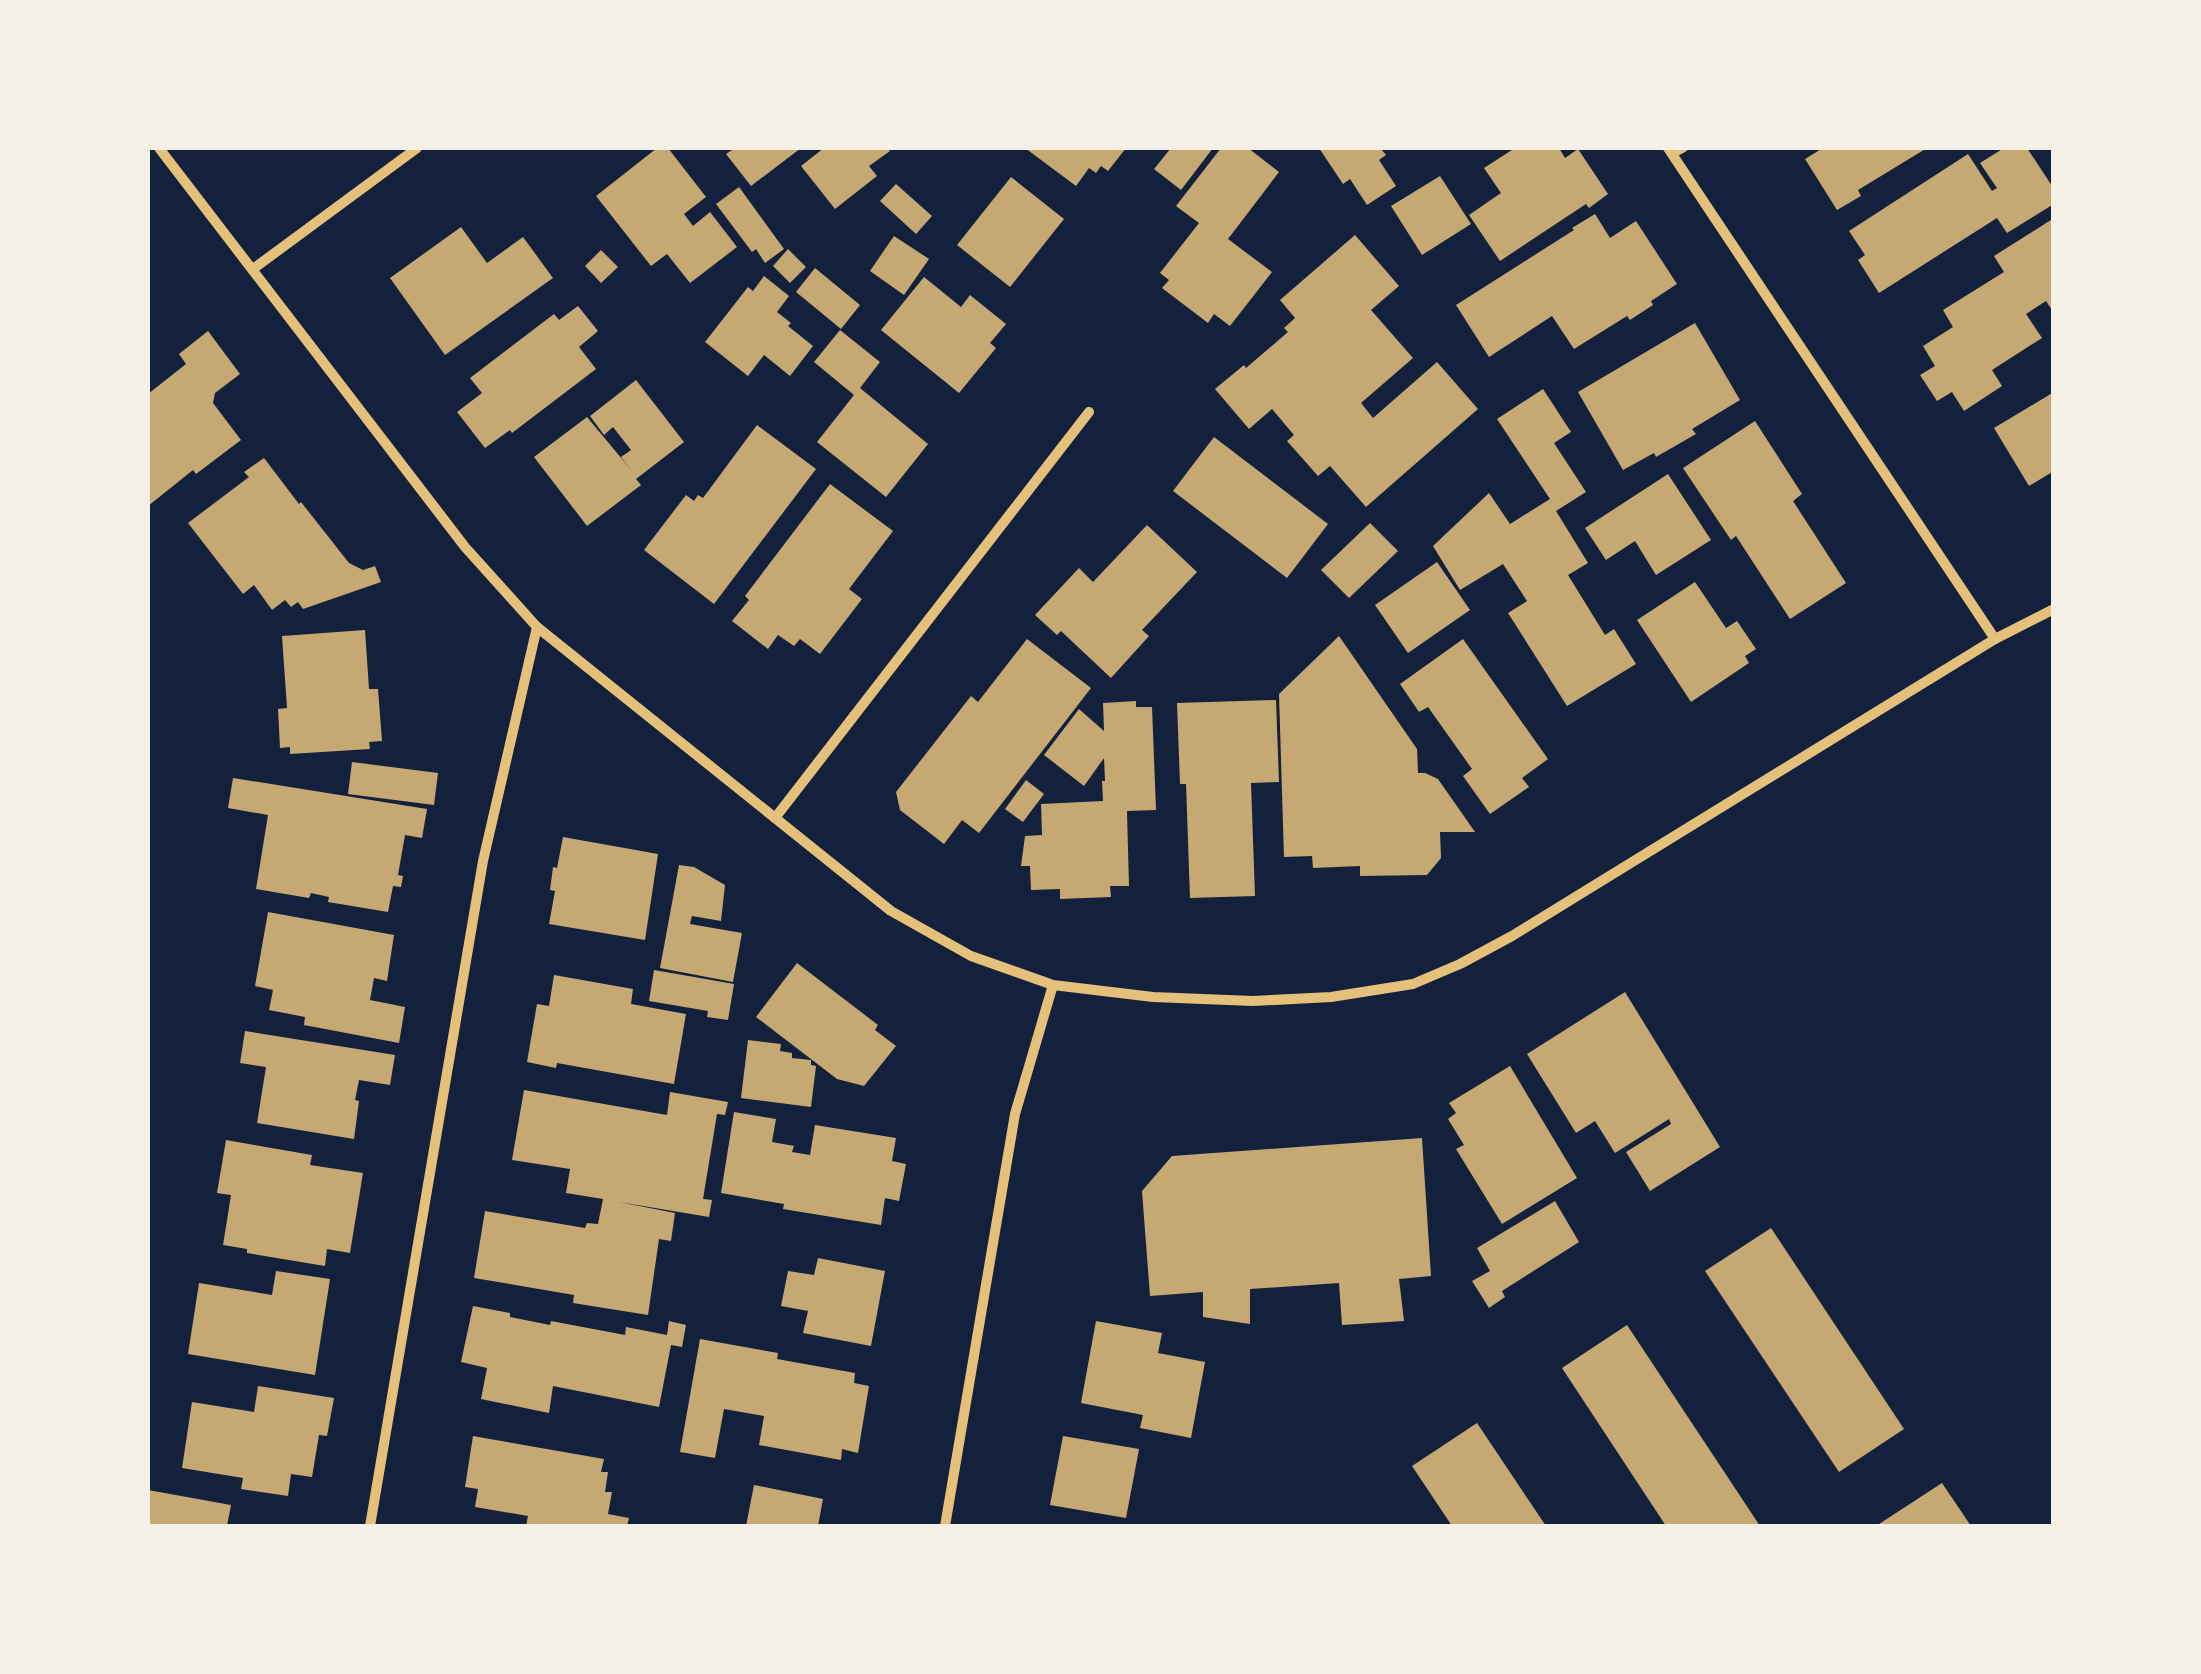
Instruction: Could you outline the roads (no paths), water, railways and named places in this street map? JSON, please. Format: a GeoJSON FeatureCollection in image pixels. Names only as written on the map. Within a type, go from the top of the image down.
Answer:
{"type":"FeatureCollection","features":[{"type":"Feature","properties":{"kind":"street"},"geometry":{"type":"LineString","coordinates":[[159,148],[464,547],[536,627],[891,912],[971,956],[1053,985],[1153,997],[1253,1001],[1331,997],[1413,984],[1512,936],[1996,639],[2054,609]]}},
{"type":"Feature","properties":{"kind":"street"},"geometry":{"type":"LineString","coordinates":[[253,270],[417,148]]}},
{"type":"Feature","properties":{"kind":"street"},"geometry":{"type":"LineString","coordinates":[[1670,151],[1996,639]]}},
{"type":"Feature","properties":{"kind":"street"},"geometry":{"type":"LineString","coordinates":[[774,818],[1090,412]]}},
{"type":"Feature","properties":{"kind":"street"},"geometry":{"type":"LineString","coordinates":[[370,1526],[483,861],[536,627]]}},
{"type":"Feature","properties":{"kind":"street"},"geometry":{"type":"LineString","coordinates":[[945,1526],[1015,1114],[1053,985]]}},
{"type":"Feature","properties":{"kind":"lane"},"geometry":{"type":"LineString","coordinates":[[1670,151],[1684,148]]}}]}
